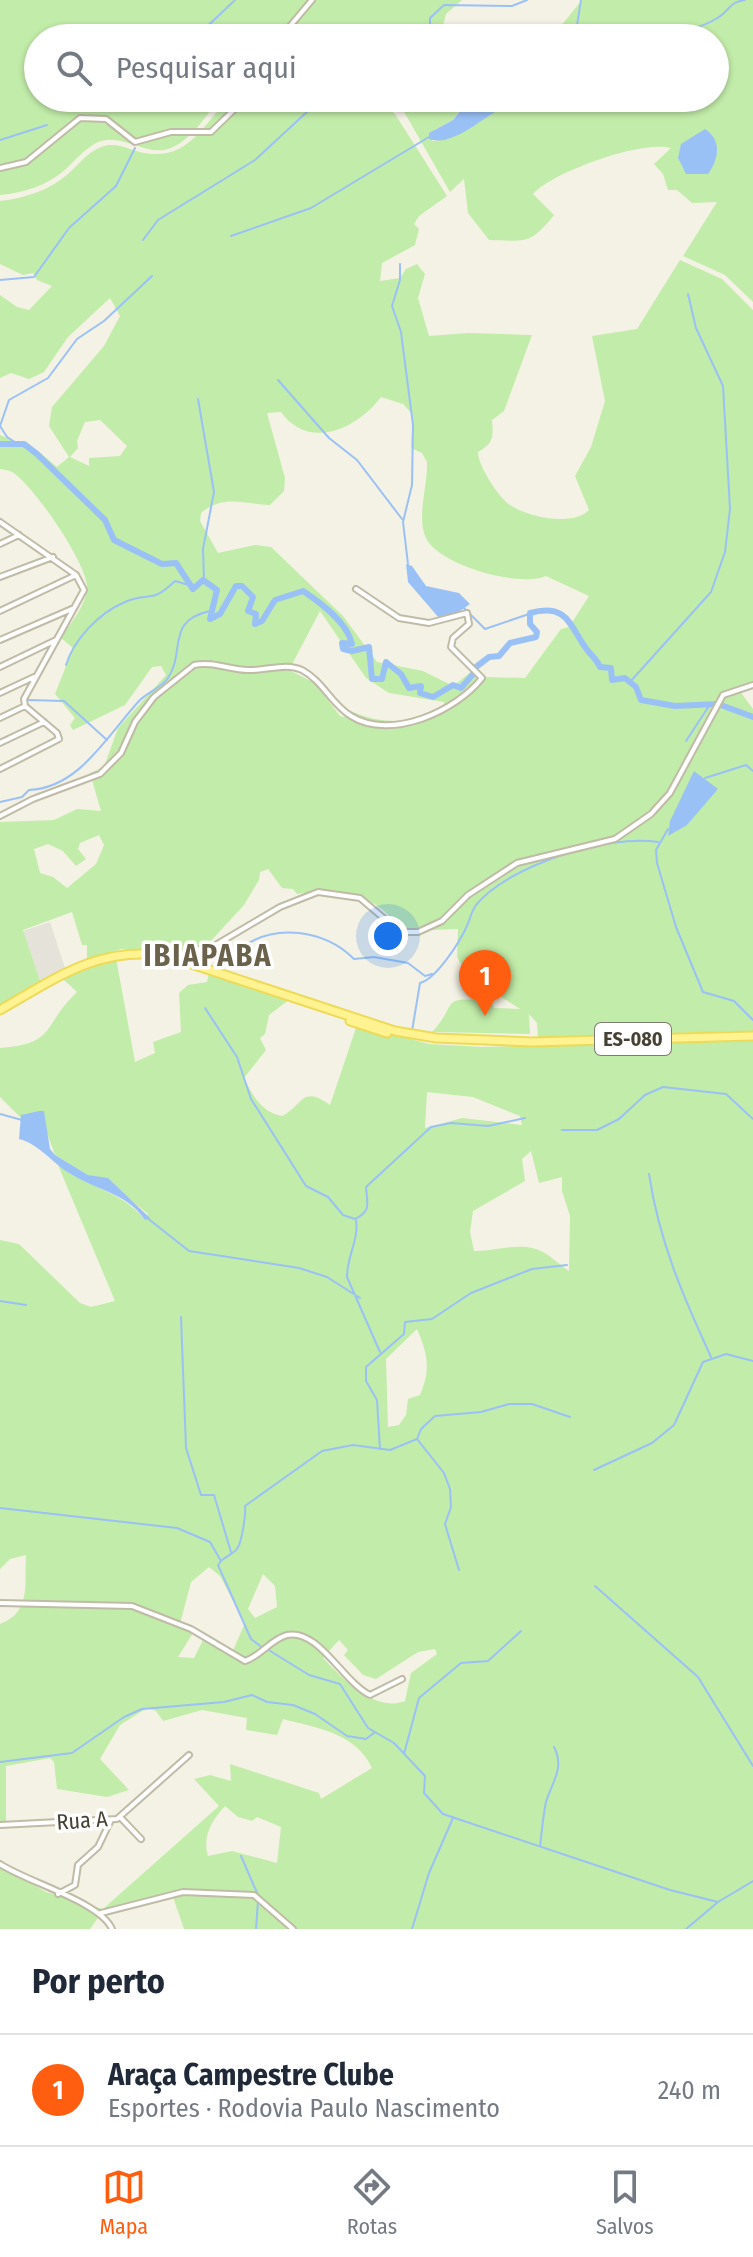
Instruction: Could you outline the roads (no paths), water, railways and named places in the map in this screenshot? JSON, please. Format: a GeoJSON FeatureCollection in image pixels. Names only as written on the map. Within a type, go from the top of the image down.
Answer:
{"type":"FeatureCollection","features":[{"type":"Feature","properties":{"kind":"main road","name":"ES-080"},"geometry":{"type":"LineString","coordinates":[[0,1010],[104,957],[132,951],[167,956],[327,1010],[367,1028],[410,1039],[471,1045],[512,1041],[753,1036]]}},
{"type":"Feature","properties":{"kind":"street"},"geometry":{"type":"LineString","coordinates":[[292,24],[312,0]]}},
{"type":"Feature","properties":{"kind":"street"},"geometry":{"type":"LineString","coordinates":[[0,168],[26,162],[85,117],[106,119],[135,142],[171,132],[203,134],[215,129],[232,112]]}},
{"type":"Feature","properties":{"kind":"street"},"geometry":{"type":"LineString","coordinates":[[0,522],[76,575],[84,590],[24,699],[25,706],[57,733],[58,741],[0,767]]}},
{"type":"Feature","properties":{"kind":"street"},"geometry":{"type":"LineString","coordinates":[[0,544],[20,535]]}},
{"type":"Feature","properties":{"kind":"street"},"geometry":{"type":"LineString","coordinates":[[0,577],[53,557]]}},
{"type":"Feature","properties":{"kind":"street"},"geometry":{"type":"LineString","coordinates":[[0,611],[76,575]]}},
{"type":"Feature","properties":{"kind":"street"},"geometry":{"type":"LineString","coordinates":[[0,816],[33,799],[91,779],[121,753],[135,722],[154,697],[186,669],[202,663],[250,671],[289,666],[299,669],[314,678],[350,716],[382,725],[400,723],[454,705],[482,678],[451,647],[453,638],[469,624],[467,613],[429,623],[399,618],[356,589]]}},
{"type":"Feature","properties":{"kind":"street"},"geometry":{"type":"LineString","coordinates":[[0,639],[76,607]]}},
{"type":"Feature","properties":{"kind":"street"},"geometry":{"type":"LineString","coordinates":[[0,667],[56,640]]}},
{"type":"Feature","properties":{"kind":"street"},"geometry":{"type":"LineString","coordinates":[[0,693],[35,676]]}},
{"type":"Feature","properties":{"kind":"street"},"geometry":{"type":"LineString","coordinates":[[167,956],[214,946],[280,907],[318,892],[360,898],[400,932],[425,930],[442,921],[468,895],[517,863],[615,839],[651,814],[670,793],[720,699],[730,692],[753,685]]}},
{"type":"Feature","properties":{"kind":"street"},"geometry":{"type":"LineString","coordinates":[[0,718],[25,706]]}},
{"type":"Feature","properties":{"kind":"street"},"geometry":{"type":"LineString","coordinates":[[0,743],[44,722]]}},
{"type":"Feature","properties":{"kind":"street"},"geometry":{"type":"LineString","coordinates":[[0,1603],[132,1606],[191,1629],[245,1661],[281,1637],[301,1634],[313,1640],[345,1677],[370,1695],[402,1679]]}},
{"type":"Feature","properties":{"kind":"street","name":"Rua A"},"geometry":{"type":"LineString","coordinates":[[0,1825],[120,1817],[189,1755]]}},
{"type":"Feature","properties":{"kind":"street"},"geometry":{"type":"LineString","coordinates":[[120,1817],[141,1839]]}},
{"type":"Feature","properties":{"kind":"street"},"geometry":{"type":"LineString","coordinates":[[58,1894],[75,1885],[78,1865],[98,1847],[111,1820]]}},
{"type":"Feature","properties":{"kind":"street"},"geometry":{"type":"LineString","coordinates":[[0,1865],[101,1913],[112,1929]]}},
{"type":"Feature","properties":{"kind":"street"},"geometry":{"type":"LineString","coordinates":[[101,1913],[186,1892],[257,1895],[293,1929]]}},
{"type":"Feature","properties":{"kind":"water"},"geometry":{"type":"Polygon","coordinates":[[[459,112],[494,112],[452,138],[429,139],[429,133],[453,120],[459,112]]]}},
{"type":"Feature","properties":{"kind":"water"},"geometry":{"type":"Polygon","coordinates":[[[705,129],[716,144],[715,162],[708,174],[686,174],[678,158],[681,144],[705,129]]]}},
{"type":"Feature","properties":{"kind":"water"},"geometry":{"type":"Polygon","coordinates":[[[406,564],[412,566],[426,586],[459,593],[470,604],[456,614],[439,618],[408,582],[406,564]]]}},
{"type":"Feature","properties":{"kind":"water"},"geometry":{"type":"Polygon","coordinates":[[[694,771],[718,789],[687,825],[668,836],[670,821],[694,771]]]}},
{"type":"Feature","properties":{"kind":"water"},"geometry":{"type":"Polygon","coordinates":[[[44,1111],[50,1149],[55,1155],[88,1175],[108,1178],[150,1218],[145,1220],[128,1203],[76,1177],[38,1148],[19,1139],[21,1115],[44,1111]]]}},
{"type":"Feature","properties":{"kind":"waterway"},"geometry":{"type":"LineString","coordinates":[[210,24],[235,0]]}},
{"type":"Feature","properties":{"kind":"waterway"},"geometry":{"type":"LineString","coordinates":[[430,24],[430,18],[444,5],[512,6],[527,0]]}},
{"type":"Feature","properties":{"kind":"waterway"},"geometry":{"type":"LineString","coordinates":[[577,24],[581,0]]}},
{"type":"Feature","properties":{"kind":"waterway"},"geometry":{"type":"LineString","coordinates":[[705,24],[745,0]]}},
{"type":"Feature","properties":{"kind":"waterway"},"geometry":{"type":"LineString","coordinates":[[143,240],[158,220],[255,160],[307,112]]}},
{"type":"Feature","properties":{"kind":"waterway"},"geometry":{"type":"LineString","coordinates":[[0,140],[47,125]]}},
{"type":"Feature","properties":{"kind":"waterway"},"geometry":{"type":"LineString","coordinates":[[231,236],[311,208],[429,137]]}},
{"type":"Feature","properties":{"kind":"waterway"},"geometry":{"type":"LineString","coordinates":[[0,280],[34,277],[69,228],[116,186],[135,148]]}},
{"type":"Feature","properties":{"kind":"waterway"},"geometry":{"type":"LineString","coordinates":[[400,264],[400,280],[392,306],[401,332],[413,425],[412,485],[403,522],[408,564]]}},
{"type":"Feature","properties":{"kind":"waterway"},"geometry":{"type":"LineString","coordinates":[[18,444],[7,437],[0,426],[9,400],[48,378],[77,339],[104,321],[152,276]]}},
{"type":"Feature","properties":{"kind":"waterway"},"geometry":{"type":"LineString","coordinates":[[630,682],[711,592],[725,552],[730,509],[723,386],[696,328],[688,294]]}},
{"type":"Feature","properties":{"kind":"waterway"},"geometry":{"type":"LineString","coordinates":[[278,380],[329,438],[357,460],[402,519]]}},
{"type":"Feature","properties":{"kind":"waterway"},"geometry":{"type":"LineString","coordinates":[[198,399],[214,492],[203,549],[204,580]]}},
{"type":"Feature","properties":{"kind":"waterway"},"geometry":{"type":"LineString","coordinates":[[0,444],[24,444],[37,454],[105,520],[114,540],[162,564],[176,563],[193,589],[203,580],[217,590],[210,619],[220,614],[236,586],[242,586],[253,597],[248,611],[256,614],[255,624],[262,621],[275,600],[303,591],[325,607],[345,628],[352,644],[342,643],[343,649],[352,651],[369,647],[372,679],[382,679],[386,662],[401,674],[409,688],[421,686],[420,693],[433,697],[453,685],[461,688],[474,673]]}},
{"type":"Feature","properties":{"kind":"waterway"},"geometry":{"type":"LineString","coordinates":[[66,665],[81,637],[115,607],[155,595],[175,581],[189,585]]}},
{"type":"Feature","properties":{"kind":"waterway"},"geometry":{"type":"LineString","coordinates":[[464,608],[485,629],[529,614]]}},
{"type":"Feature","properties":{"kind":"waterway"},"geometry":{"type":"LineString","coordinates":[[0,802],[22,797],[29,790],[63,780],[91,758],[139,701],[168,678],[182,629],[187,622],[210,611]]}},
{"type":"Feature","properties":{"kind":"waterway"},"geometry":{"type":"LineString","coordinates":[[476,667],[489,657],[499,656],[510,643],[536,637],[537,632],[530,624],[530,613],[553,611],[567,620],[600,667],[611,668],[612,680],[625,678],[636,687],[641,700],[675,706],[718,704],[753,717]]}},
{"type":"Feature","properties":{"kind":"waterway"},"geometry":{"type":"LineString","coordinates":[[28,700],[64,701],[107,740]]}},
{"type":"Feature","properties":{"kind":"waterway"},"geometry":{"type":"LineString","coordinates":[[686,741],[709,706]]}},
{"type":"Feature","properties":{"kind":"waterway"},"geometry":{"type":"LineString","coordinates":[[705,778],[746,765],[753,771]]}},
{"type":"Feature","properties":{"kind":"waterway"},"geometry":{"type":"LineString","coordinates":[[668,829],[656,850],[657,863],[676,927],[703,992],[734,1001],[753,1020]]}},
{"type":"Feature","properties":{"kind":"waterway"},"geometry":{"type":"LineString","coordinates":[[412,1031],[420,983],[433,975],[446,960],[463,935],[476,905],[491,890],[535,865],[587,848],[613,843],[658,842]]}},
{"type":"Feature","properties":{"kind":"waterway"},"geometry":{"type":"LineString","coordinates":[[240,949],[268,935],[299,933],[329,941],[354,959],[374,957],[408,963],[425,976],[432,974]]}},
{"type":"Feature","properties":{"kind":"waterway"},"geometry":{"type":"LineString","coordinates":[[205,1008],[237,1057],[251,1099],[306,1186],[328,1197],[343,1215],[355,1219],[364,1213],[367,1206],[366,1187],[431,1127],[451,1123],[488,1126],[525,1118]]}},
{"type":"Feature","properties":{"kind":"waterway"},"geometry":{"type":"LineString","coordinates":[[562,1130],[597,1130],[619,1119],[645,1095],[663,1087],[726,1094],[753,1119]]}},
{"type":"Feature","properties":{"kind":"waterway"},"geometry":{"type":"LineString","coordinates":[[0,1114],[22,1120]]}},
{"type":"Feature","properties":{"kind":"waterway"},"geometry":{"type":"LineString","coordinates":[[649,1174],[666,1245],[711,1357]]}},
{"type":"Feature","properties":{"kind":"waterway"},"geometry":{"type":"LineString","coordinates":[[146,1217],[189,1251],[299,1268],[327,1277],[360,1298]]}},
{"type":"Feature","properties":{"kind":"waterway"},"geometry":{"type":"LineString","coordinates":[[356,1220],[347,1277],[380,1352]]}},
{"type":"Feature","properties":{"kind":"waterway"},"geometry":{"type":"LineString","coordinates":[[380,1449],[377,1400],[366,1381],[366,1367],[404,1334],[405,1322],[432,1319],[471,1293],[532,1269],[567,1265]]}},
{"type":"Feature","properties":{"kind":"waterway"},"geometry":{"type":"LineString","coordinates":[[0,1301],[26,1305]]}},
{"type":"Feature","properties":{"kind":"waterway"},"geometry":{"type":"LineString","coordinates":[[181,1317],[186,1448],[201,1495],[214,1495],[231,1552]]}},
{"type":"Feature","properties":{"kind":"waterway"},"geometry":{"type":"LineString","coordinates":[[594,1470],[652,1443],[674,1425],[703,1362],[726,1354],[753,1361]]}},
{"type":"Feature","properties":{"kind":"waterway"},"geometry":{"type":"LineString","coordinates":[[221,1561],[239,1545],[245,1506],[322,1451],[353,1445],[390,1450],[417,1439],[421,1429],[435,1416],[481,1412],[509,1404],[532,1404],[570,1417]]}},
{"type":"Feature","properties":{"kind":"waterway"},"geometry":{"type":"LineString","coordinates":[[417,1439],[444,1473],[450,1489],[451,1507],[445,1524],[459,1570]]}},
{"type":"Feature","properties":{"kind":"waterway"},"geometry":{"type":"LineString","coordinates":[[0,1508],[177,1528],[210,1542],[221,1561],[218,1565],[251,1639],[263,1648]]}},
{"type":"Feature","properties":{"kind":"waterway"},"geometry":{"type":"LineString","coordinates":[[595,1586],[698,1677],[753,1766]]}},
{"type":"Feature","properties":{"kind":"waterway"},"geometry":{"type":"LineString","coordinates":[[404,1754],[419,1698],[461,1663],[488,1661],[521,1631]]}},
{"type":"Feature","properties":{"kind":"waterway"},"geometry":{"type":"LineString","coordinates":[[267,1649],[309,1675],[340,1684],[368,1728],[394,1743],[425,1776],[424,1793],[443,1814],[670,1890],[718,1902]]}},
{"type":"Feature","properties":{"kind":"waterway"},"geometry":{"type":"LineString","coordinates":[[0,1762],[72,1753],[124,1717],[142,1709],[224,1702],[252,1695],[315,1714],[347,1736],[366,1739],[374,1733]]}},
{"type":"Feature","properties":{"kind":"waterway"},"geometry":{"type":"LineString","coordinates":[[540,1846],[546,1802],[558,1768],[554,1747]]}},
{"type":"Feature","properties":{"kind":"waterway"},"geometry":{"type":"LineString","coordinates":[[412,1929],[429,1873],[453,1818]]}},
{"type":"Feature","properties":{"kind":"waterway"},"geometry":{"type":"LineString","coordinates":[[241,1856],[258,1895]]}},
{"type":"Feature","properties":{"kind":"waterway"},"geometry":{"type":"LineString","coordinates":[[686,1929],[718,1902],[753,1881]]}},
{"type":"Feature","properties":{"kind":"waterway"},"geometry":{"type":"LineString","coordinates":[[256,1929],[258,1901]]}},
{"type":"Feature","properties":{"kind":"place","name":"Araça Campestre Clube"},"geometry":{"type":"Point","coordinates":[485,1016]}},
{"type":"Feature","properties":{"kind":"district","name":"IBIAPABA"},"geometry":{"type":"Point","coordinates":[208,956]}}]}
